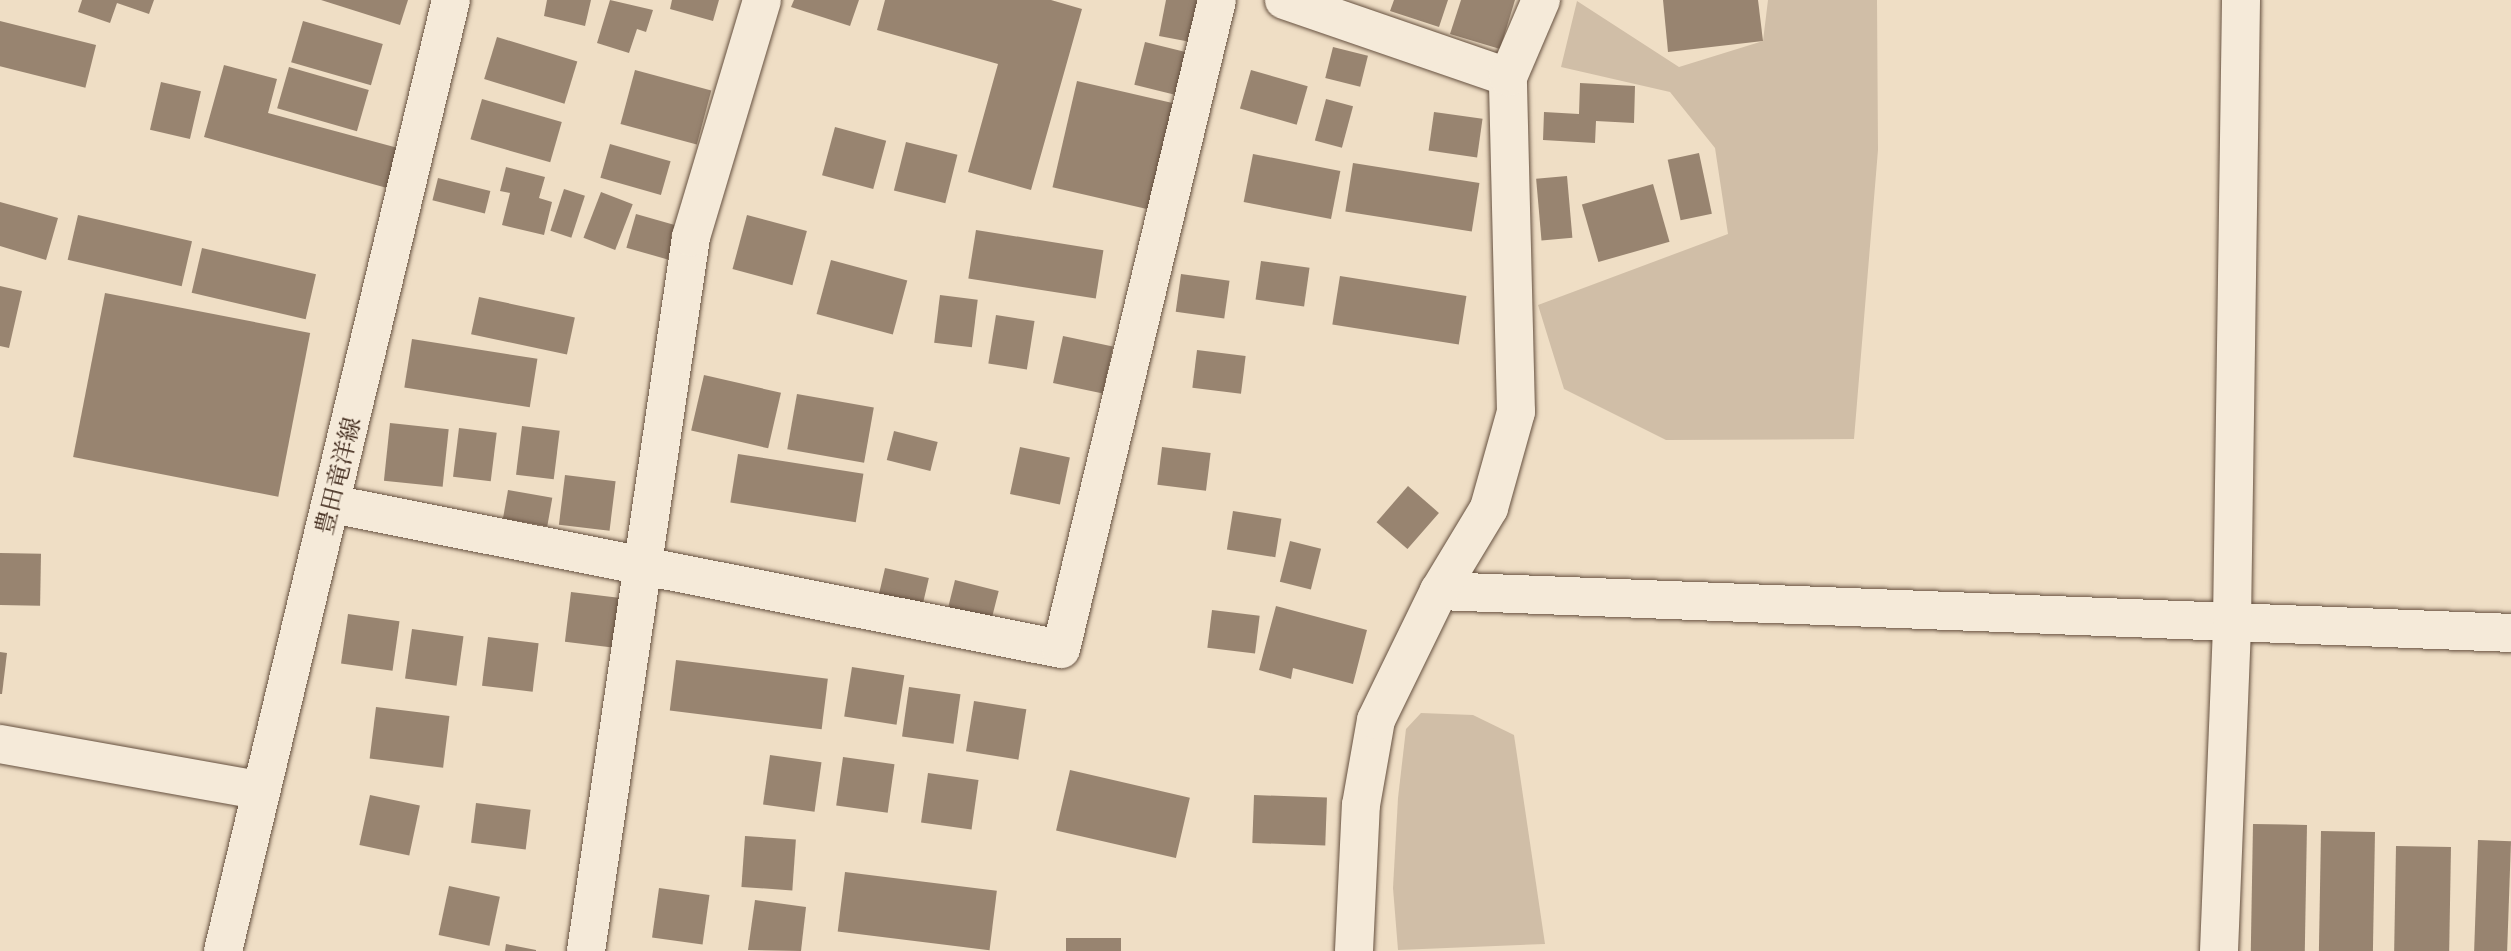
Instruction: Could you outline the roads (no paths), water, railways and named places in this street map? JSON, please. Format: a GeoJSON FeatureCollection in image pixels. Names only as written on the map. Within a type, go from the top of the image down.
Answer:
{"type":"FeatureCollection","features":[{"type":"Feature","properties":{"kind":"street","name":"豊田竜洋線"},"geometry":{"type":"LineString","coordinates":[[223,951],[259,790],[332,504],[451,0]]}},
{"type":"Feature","properties":{"kind":"street"},"geometry":{"type":"LineString","coordinates":[[586,951],[639,563],[691,237],[762,0]]}},
{"type":"Feature","properties":{"kind":"street"},"geometry":{"type":"LineString","coordinates":[[332,504],[1061,649],[1217,0]]}},
{"type":"Feature","properties":{"kind":"street"},"geometry":{"type":"LineString","coordinates":[[1284,0],[1508,77]]}},
{"type":"Feature","properties":{"kind":"street"},"geometry":{"type":"LineString","coordinates":[[1354,951],[1361,805],[1376,720],[1439,591],[1489,508],[1517,412],[1508,77],[1541,0]]}},
{"type":"Feature","properties":{"kind":"street"},"geometry":{"type":"LineString","coordinates":[[2219,951],[2232,622],[2241,0]]}},
{"type":"Feature","properties":{"kind":"street"},"geometry":{"type":"LineString","coordinates":[[1439,591],[2511,634]]}},
{"type":"Feature","properties":{"kind":"street"},"geometry":{"type":"LineString","coordinates":[[0,744],[259,790]]}}]}
